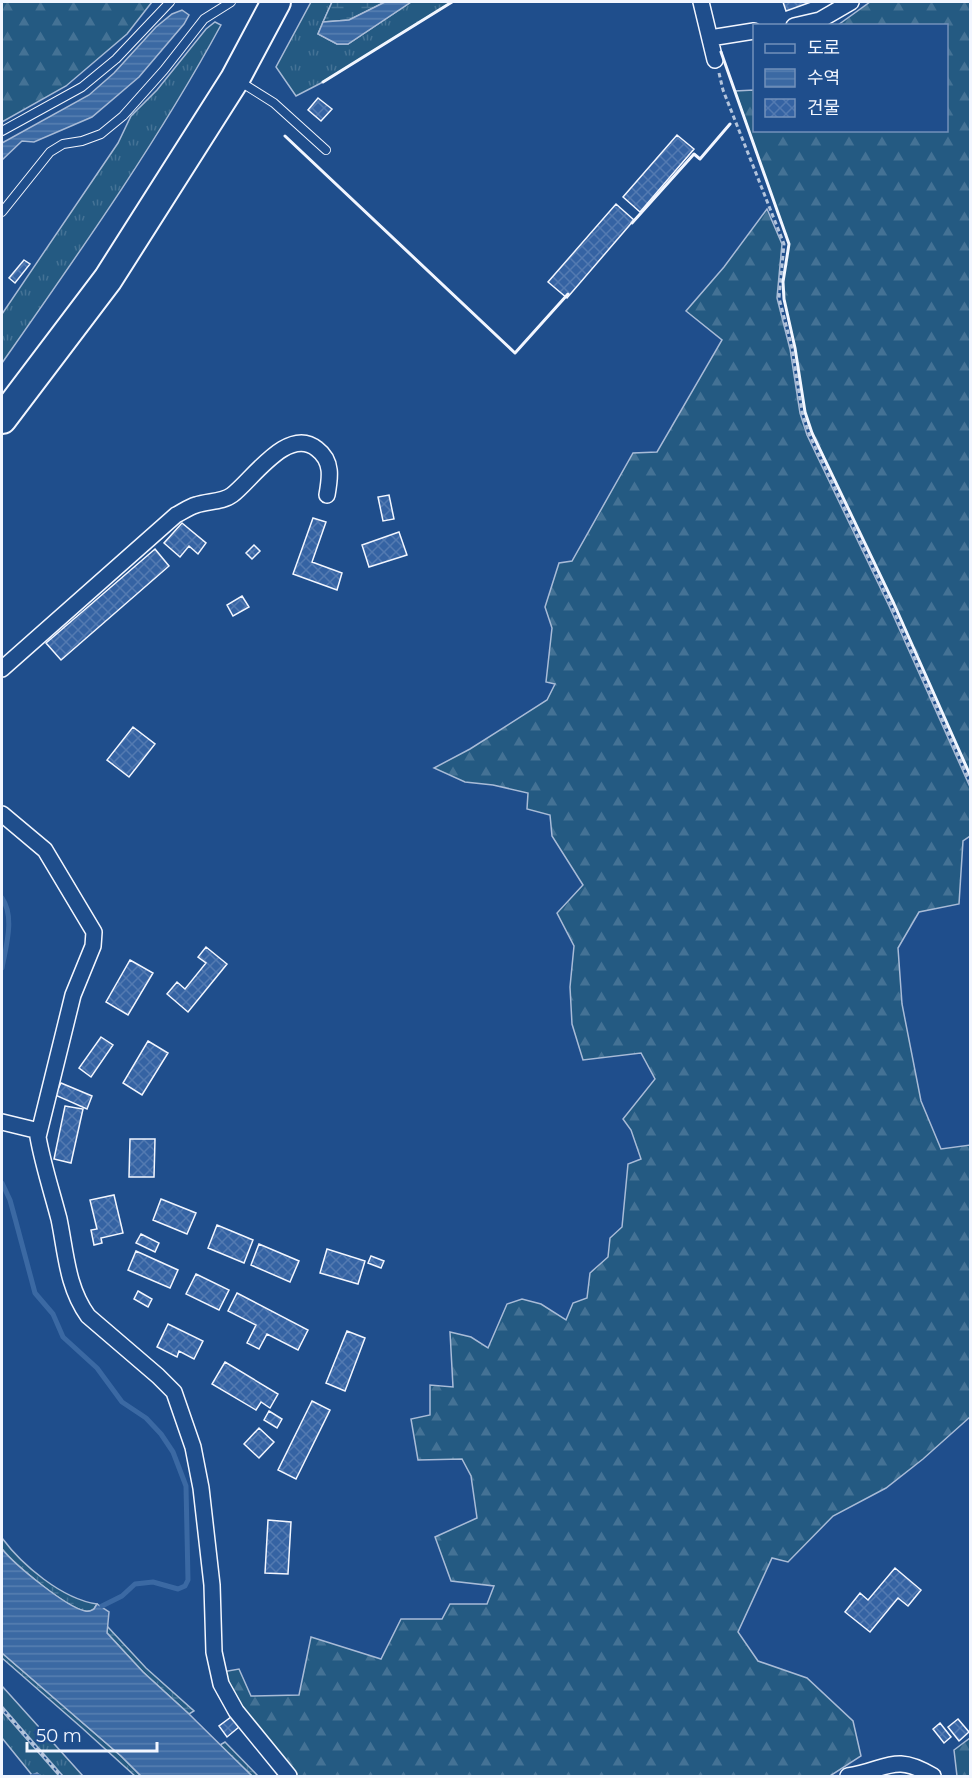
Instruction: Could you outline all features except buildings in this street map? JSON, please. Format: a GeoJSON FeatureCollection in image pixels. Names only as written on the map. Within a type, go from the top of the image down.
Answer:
{"type":"FeatureCollection","features":[{"type":"Feature","properties":{"kind":"highway"},"geometry":{"type":"LineString","coordinates":[[2,419],[108,279],[235,79],[276,2]]}},
{"type":"Feature","properties":{"kind":"street"},"geometry":{"type":"LineString","coordinates":[[701,2],[715,60]]}},
{"type":"Feature","properties":{"kind":"street"},"geometry":{"type":"LineString","coordinates":[[802,24],[819,20],[851,2]]}},
{"type":"Feature","properties":{"kind":"street"},"geometry":{"type":"LineString","coordinates":[[710,38],[753,31]]}},
{"type":"Feature","properties":{"kind":"street"},"geometry":{"type":"LineString","coordinates":[[2,669],[176,515],[196,505],[231,497],[255,471],[277,452],[296,444],[311,444],[322,452],[330,470],[327,495]]}},
{"type":"Feature","properties":{"kind":"street"},"geometry":{"type":"LineString","coordinates":[[2,814],[45,850],[94,932],[93,945],[74,995],[38,1137],[73,1290],[88,1317],[174,1392],[193,1447],[201,1488],[213,1596],[214,1652],[222,1684],[236,1711],[289,1776]]}},
{"type":"Feature","properties":{"kind":"street"},"geometry":{"type":"LineString","coordinates":[[2,1122],[39,1131]]}},
{"type":"Feature","properties":{"kind":"street"},"geometry":{"type":"LineString","coordinates":[[848,1776],[864,1774],[902,1762],[933,1776]]}},
{"type":"Feature","properties":{"kind":"lane"},"geometry":{"type":"LineString","coordinates":[[2,131],[82,87],[116,59],[170,2]]}},
{"type":"Feature","properties":{"kind":"lane"},"geometry":{"type":"LineString","coordinates":[[2,212],[50,152],[63,144],[82,141],[101,134],[123,116],[164,70],[204,19],[231,2]]}},
{"type":"Feature","properties":{"kind":"lane"},"geometry":{"type":"LineString","coordinates":[[235,79],[274,103],[326,150]]}},
{"type":"Feature","properties":{"kind":"path"},"geometry":{"type":"LineString","coordinates":[[715,60],[723,90],[784,244],[779,298],[792,348],[802,412],[809,434],[891,605],[970,782]]}},
{"type":"Feature","properties":{"kind":"path"},"geometry":{"type":"LineString","coordinates":[[2,1708],[61,1776]]}},
{"type":"Feature","properties":{"kind":"green space"},"geometry":{"type":"Polygon","coordinates":[[[2,2],[152,2],[127,34],[66,86],[2,122],[2,2]]]}},
{"type":"Feature","properties":{"kind":"green space"},"geometry":{"type":"Polygon","coordinates":[[[311,2],[332,2],[318,34],[337,44],[348,44],[411,2],[452,2],[323,82],[296,96],[276,67],[311,2]]]}},
{"type":"Feature","properties":{"kind":"green space"},"geometry":{"type":"Polygon","coordinates":[[[332,2],[385,2],[349,20],[323,22],[332,2]]]}},
{"type":"Feature","properties":{"kind":"green space"},"geometry":{"type":"Polygon","coordinates":[[[870,2],[970,2],[970,775],[894,604],[812,433],[805,412],[795,348],[784,299],[783,282],[789,244],[735,91],[753,90],[753,132],[948,132],[948,24],[839,24],[870,2]]]}},
{"type":"Feature","properties":{"kind":"green space"},"geometry":{"type":"Polygon","coordinates":[[[215,22],[221,25],[171,112],[116,197],[2,363],[2,314],[118,143],[131,116],[157,90],[206,29],[215,22]]]}},
{"type":"Feature","properties":{"kind":"green space"},"geometry":{"type":"Polygon","coordinates":[[[767,209],[782,244],[777,298],[790,349],[800,413],[807,435],[889,606],[970,787],[970,836],[963,841],[959,904],[919,912],[898,948],[902,1004],[921,1101],[941,1149],[970,1145],[970,1417],[886,1488],[833,1516],[788,1562],[772,1558],[738,1632],[758,1661],[807,1678],[853,1721],[861,1756],[830,1776],[293,1776],[256,1733],[222,1672],[239,1669],[251,1696],[299,1695],[311,1637],[381,1659],[401,1619],[442,1619],[450,1604],[487,1604],[494,1586],[451,1581],[435,1537],[477,1518],[471,1476],[462,1459],[418,1460],[411,1419],[430,1415],[430,1385],[453,1387],[450,1332],[471,1337],[488,1348],[507,1304],[522,1299],[541,1304],[566,1320],[573,1303],[587,1298],[590,1273],[608,1257],[610,1238],[622,1227],[628,1164],[641,1159],[631,1130],[623,1119],[655,1079],[641,1053],[583,1060],[572,1024],[570,987],[574,946],[557,913],[583,885],[552,836],[550,815],[527,809],[528,793],[493,785],[465,782],[434,768],[470,749],[547,700],[555,684],[546,682],[552,628],[545,607],[559,563],[572,561],[633,453],[657,452],[722,340],[686,311],[724,267],[767,209]]]}},
{"type":"Feature","properties":{"kind":"green space"},"geometry":{"type":"Polygon","coordinates":[[[2,1538],[20,1559],[44,1579],[70,1595],[97,1604],[94,1609],[88,1611],[77,1608],[41,1585],[2,1549],[2,1538]]]}},
{"type":"Feature","properties":{"kind":"green space"},"geometry":{"type":"Polygon","coordinates":[[[107,1626],[146,1668],[194,1711],[189,1714],[143,1672],[107,1633],[107,1626]]]}},
{"type":"Feature","properties":{"kind":"green space"},"geometry":{"type":"Polygon","coordinates":[[[2,1653],[141,1776],[135,1776],[2,1658],[2,1653]]]}},
{"type":"Feature","properties":{"kind":"green space"},"geometry":{"type":"Polygon","coordinates":[[[2,1686],[83,1776],[63,1776],[2,1706],[2,1686]]]}},
{"type":"Feature","properties":{"kind":"green space"},"geometry":{"type":"Polygon","coordinates":[[[2,1711],[59,1776],[41,1776],[37,1773],[32,1775],[2,1738],[2,1711]]]}},
{"type":"Feature","properties":{"kind":"green space"},"geometry":{"type":"Polygon","coordinates":[[[970,1738],[970,1776],[957,1776],[954,1750],[970,1738]]]}},
{"type":"Feature","properties":{"kind":"green space"},"geometry":{"type":"Polygon","coordinates":[[[225,1742],[258,1776],[252,1776],[220,1745],[225,1742]]]}},
{"type":"Feature","properties":{"kind":"water"},"geometry":{"type":"Polygon","coordinates":[[[385,2],[411,2],[348,44],[337,44],[318,34],[323,22],[349,20],[385,2]]]}},
{"type":"Feature","properties":{"kind":"water"},"geometry":{"type":"Polygon","coordinates":[[[182,10],[189,15],[184,24],[139,77],[92,117],[34,142],[22,141],[2,160],[2,143],[89,95],[114,73],[156,27],[172,14],[182,10]]]}},
{"type":"Feature","properties":{"kind":"water"},"geometry":{"type":"Polygon","coordinates":[[[2,1549],[29,1575],[66,1602],[85,1611],[94,1609],[97,1604],[109,1612],[107,1633],[143,1672],[252,1776],[141,1776],[2,1653],[2,1549]]]}},
{"type":"Feature","properties":{"kind":"waterway"},"geometry":{"type":"LineString","coordinates":[[2,898],[9,923],[2,968]]}},
{"type":"Feature","properties":{"kind":"waterway"},"geometry":{"type":"LineString","coordinates":[[2,1183],[10,1200],[35,1293],[53,1314],[63,1337],[97,1368],[122,1402],[146,1418],[161,1434],[173,1452],[186,1486],[188,1580],[185,1586],[178,1589],[153,1582],[135,1584],[122,1596],[102,1606]]}},
{"type":"Feature","properties":{"kind":"waterway"},"geometry":{"type":"LineString","coordinates":[[33,1776],[38,1776]]}},
{"type":"Feature","properties":{"kind":"wall"},"geometry":{"type":"LineString","coordinates":[[323,82],[452,2]]}},
{"type":"Feature","properties":{"kind":"wall"},"geometry":{"type":"LineString","coordinates":[[721,52],[789,244],[783,282],[784,299],[795,348],[805,412],[812,433],[894,604],[970,775]]}},
{"type":"Feature","properties":{"kind":"wall"},"geometry":{"type":"LineString","coordinates":[[632,223],[694,154],[700,159],[730,124]]}},
{"type":"Feature","properties":{"kind":"wall"},"geometry":{"type":"LineString","coordinates":[[285,136],[515,353],[568,294]]}}]}
